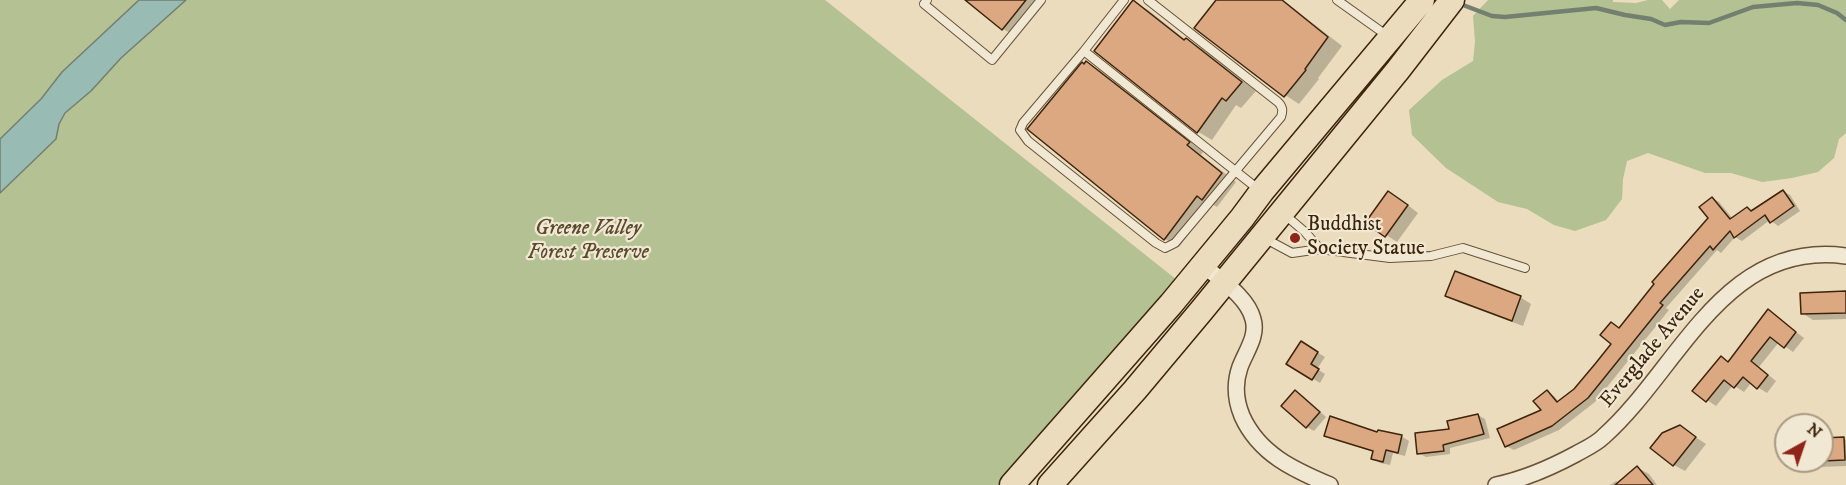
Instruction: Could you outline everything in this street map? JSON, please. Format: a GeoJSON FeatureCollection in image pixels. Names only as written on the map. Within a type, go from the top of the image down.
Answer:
{"type":"FeatureCollection","features":[{"type":"Feature","properties":{"kind":"main road"},"geometry":{"type":"LineString","coordinates":[[1012,485],[1203,265],[1422,0]]}},
{"type":"Feature","properties":{"kind":"main road"},"geometry":{"type":"LineString","coordinates":[[1050,485],[1135,390],[1224,283],[1452,0]]}},
{"type":"Feature","properties":{"kind":"street","name":"Everglade Avenue"},"geometry":{"type":"LineString","coordinates":[[1496,485],[1519,480],[1548,468],[1601,440],[1620,422],[1712,309],[1741,282],[1768,267],[1795,258],[1813,254],[1846,256]]}},
{"type":"Feature","properties":{"kind":"street"},"geometry":{"type":"LineString","coordinates":[[1203,265],[1245,303],[1253,318],[1252,340],[1241,365],[1236,392],[1239,409],[1247,427],[1264,448],[1282,462],[1330,485]]}},
{"type":"Feature","properties":{"kind":"lane"},"geometry":{"type":"LineString","coordinates":[[927,0],[924,4],[992,60],[1041,0]]}},
{"type":"Feature","properties":{"kind":"lane"},"geometry":{"type":"LineString","coordinates":[[1124,0],[1023,123],[1020,130],[1028,141],[1165,248],[1175,243],[1283,112],[1282,106],[1148,0]]}},
{"type":"Feature","properties":{"kind":"lane"},"geometry":{"type":"LineString","coordinates":[[1337,0],[1390,38]]}},
{"type":"Feature","properties":{"kind":"lane"},"geometry":{"type":"LineString","coordinates":[[1084,51],[1262,191]]}},
{"type":"Feature","properties":{"kind":"lane"},"geometry":{"type":"LineString","coordinates":[[1282,212],[1320,249]]}},
{"type":"Feature","properties":{"kind":"lane"},"geometry":{"type":"LineString","coordinates":[[1262,237],[1292,253],[1320,249],[1390,258],[1431,255],[1463,248],[1525,268]]}},
{"type":"Feature","properties":{"kind":"green space","name":"Greene Valley Forest Preserve"},"geometry":{"type":"Polygon","coordinates":[[[0,0],[825,0],[1177,280],[1004,485],[0,485],[0,0]]]}},
{"type":"Feature","properties":{"kind":"green space"},"geometry":{"type":"Polygon","coordinates":[[[1488,0],[1613,0],[1613,2],[1636,3],[1662,0],[1670,9],[1679,0],[1846,0],[1846,133],[1839,139],[1834,158],[1818,172],[1762,182],[1731,173],[1705,173],[1648,153],[1627,161],[1622,199],[1606,220],[1575,231],[1554,225],[1527,209],[1498,202],[1446,168],[1412,135],[1409,110],[1442,80],[1473,61],[1475,42],[1473,16],[1488,0]]]}},
{"type":"Feature","properties":{"kind":"water"},"geometry":{"type":"Polygon","coordinates":[[[139,0],[186,0],[121,58],[91,91],[65,113],[59,124],[56,139],[0,193],[0,139],[41,99],[62,72],[139,0]]]}},
{"type":"Feature","properties":{"kind":"building"},"geometry":{"type":"Polygon","coordinates":[[[965,0],[1026,0],[1002,30],[965,0]]]}},
{"type":"Feature","properties":{"kind":"building"},"geometry":{"type":"Polygon","coordinates":[[[1133,0],[1242,82],[1226,101],[1222,98],[1197,133],[1094,51],[1133,0]]]}},
{"type":"Feature","properties":{"kind":"building"},"geometry":{"type":"Polygon","coordinates":[[[1216,0],[1282,0],[1328,37],[1284,97],[1194,28],[1216,0]]]}},
{"type":"Feature","properties":{"kind":"building"},"geometry":{"type":"Polygon","coordinates":[[[1086,61],[1190,142],[1187,145],[1222,173],[1202,200],[1197,196],[1164,240],[1027,129],[1082,62],[1084,64],[1086,61]]]}},
{"type":"Feature","properties":{"kind":"building"},"geometry":{"type":"Polygon","coordinates":[[[1783,190],[1794,206],[1770,223],[1765,215],[1734,238],[1730,231],[1713,250],[1710,246],[1660,303],[1663,305],[1588,398],[1552,426],[1505,447],[1497,429],[1541,410],[1533,401],[1547,390],[1557,402],[1574,389],[1595,364],[1611,344],[1600,335],[1611,322],[1619,328],[1654,284],[1652,282],[1708,218],[1699,207],[1712,197],[1730,219],[1747,207],[1751,211],[1783,190]]]}},
{"type":"Feature","properties":{"kind":"building"},"geometry":{"type":"Polygon","coordinates":[[[1388,191],[1408,205],[1385,237],[1365,223],[1388,191]]]}},
{"type":"Feature","properties":{"kind":"building"},"geometry":{"type":"Polygon","coordinates":[[[1455,271],[1521,296],[1512,321],[1445,296],[1455,271]]]}},
{"type":"Feature","properties":{"kind":"building"},"geometry":{"type":"Polygon","coordinates":[[[1846,291],[1846,313],[1801,314],[1800,293],[1846,291]]]}},
{"type":"Feature","properties":{"kind":"building"},"geometry":{"type":"Polygon","coordinates":[[[1768,309],[1796,332],[1784,348],[1770,337],[1751,361],[1768,375],[1757,389],[1743,377],[1734,388],[1724,380],[1706,402],[1692,391],[1721,356],[1728,362],[1768,309]]]}},
{"type":"Feature","properties":{"kind":"building"},"geometry":{"type":"Polygon","coordinates":[[[1301,341],[1318,352],[1311,364],[1319,369],[1312,380],[1286,364],[1301,341]]]}},
{"type":"Feature","properties":{"kind":"building"},"geometry":{"type":"Polygon","coordinates":[[[1295,390],[1320,412],[1306,428],[1281,406],[1295,390]]]}},
{"type":"Feature","properties":{"kind":"building"},"geometry":{"type":"Polygon","coordinates":[[[1478,414],[1484,434],[1443,445],[1444,451],[1417,454],[1415,433],[1449,429],[1447,421],[1478,414]]]}},
{"type":"Feature","properties":{"kind":"building"},"geometry":{"type":"Polygon","coordinates":[[[1330,416],[1377,432],[1378,430],[1402,435],[1398,453],[1386,450],[1383,462],[1371,459],[1373,451],[1324,436],[1330,416]]]}},
{"type":"Feature","properties":{"kind":"building"},"geometry":{"type":"Polygon","coordinates":[[[1680,425],[1696,437],[1673,466],[1650,448],[1662,433],[1680,425]]]}},
{"type":"Feature","properties":{"kind":"building"},"geometry":{"type":"Polygon","coordinates":[[[1834,437],[1844,437],[1845,460],[1834,460],[1834,437]]]}},
{"type":"Feature","properties":{"kind":"building"},"geometry":{"type":"Polygon","coordinates":[[[1637,466],[1653,485],[1615,485],[1637,466]]]}},
{"type":"Feature","properties":{"kind":"waterway"},"geometry":{"type":"LineString","coordinates":[[1463,5],[1492,16],[1505,17],[1596,8],[1651,19],[1665,25],[1681,22],[1709,23],[1753,7],[1797,3],[1818,5],[1837,13],[1846,20]]}},
{"type":"Feature","properties":{"kind":"place","name":"Buddhist Society Statue"},"geometry":{"type":"Point","coordinates":[1295,238]}}]}
